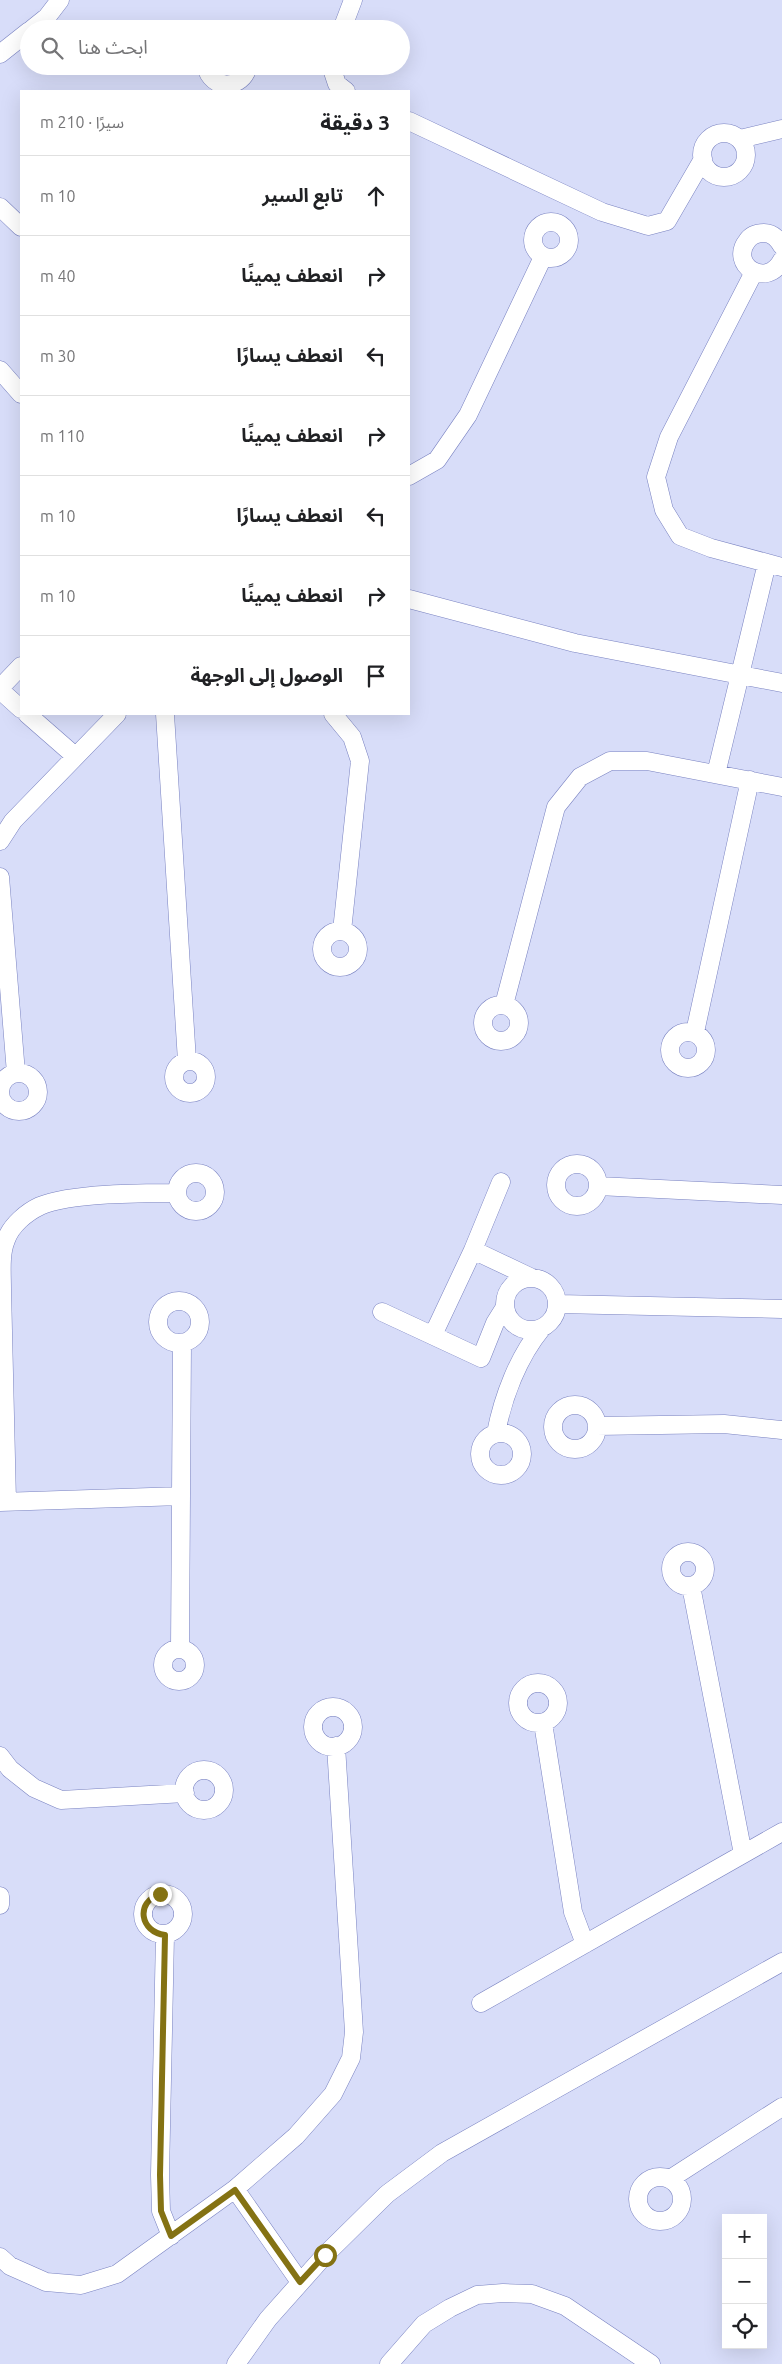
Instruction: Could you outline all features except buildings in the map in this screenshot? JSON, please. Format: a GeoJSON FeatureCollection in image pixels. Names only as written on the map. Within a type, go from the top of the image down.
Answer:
{"type":"FeatureCollection","features":[{"type":"Feature","properties":{"kind":"street"},"geometry":{"type":"LineString","coordinates":[[42,20],[60,0]]}},
{"type":"Feature","properties":{"kind":"street"},"geometry":{"type":"LineString","coordinates":[[345,20],[353,0]]}},
{"type":"Feature","properties":{"kind":"street"},"geometry":{"type":"LineString","coordinates":[[0,54],[20,38]]}},
{"type":"Feature","properties":{"kind":"street"},"geometry":{"type":"LineString","coordinates":[[213,87],[236,83],[245,75]]}},
{"type":"Feature","properties":{"kind":"street"},"geometry":{"type":"LineString","coordinates":[[334,75],[337,84],[345,90]]}},
{"type":"Feature","properties":{"kind":"street"},"geometry":{"type":"LineString","coordinates":[[410,121],[602,212],[648,226],[667,221],[703,159],[705,145],[714,135],[728,133],[740,139],[746,153],[743,167],[731,176],[724,177],[710,172],[703,159]]}},
{"type":"Feature","properties":{"kind":"street"},"geometry":{"type":"LineString","coordinates":[[740,139],[782,128]]}},
{"type":"Feature","properties":{"kind":"street"},"geometry":{"type":"LineString","coordinates":[[0,207],[20,227]]}},
{"type":"Feature","properties":{"kind":"street"},"geometry":{"type":"LineString","coordinates":[[782,246],[779,241],[768,233],[755,234],[749,238],[742,250],[745,263],[754,272],[767,274],[774,271],[782,260]]}},
{"type":"Feature","properties":{"kind":"street"},"geometry":{"type":"LineString","coordinates":[[410,475],[437,460],[468,415],[544,256]]}},
{"type":"Feature","properties":{"kind":"street"},"geometry":{"type":"LineString","coordinates":[[716,774],[740,675],[774,565],[711,548],[680,536],[664,510],[656,477],[669,437],[754,272]]}},
{"type":"Feature","properties":{"kind":"street"},"geometry":{"type":"LineString","coordinates":[[0,370],[20,393]]}},
{"type":"Feature","properties":{"kind":"street"},"geometry":{"type":"LineString","coordinates":[[410,598],[575,643],[782,683]]}},
{"type":"Feature","properties":{"kind":"street"},"geometry":{"type":"LineString","coordinates":[[20,667],[0,689],[20,708]]}},
{"type":"Feature","properties":{"kind":"street"},"geometry":{"type":"LineString","coordinates":[[28,715],[75,756]]}},
{"type":"Feature","properties":{"kind":"street"},"geometry":{"type":"LineString","coordinates":[[0,841],[14,821],[116,715]]}},
{"type":"Feature","properties":{"kind":"street"},"geometry":{"type":"LineString","coordinates":[[165,715],[186,1061]]}},
{"type":"Feature","properties":{"kind":"street"},"geometry":{"type":"LineString","coordinates":[[334,715],[352,737],[360,760],[342,931]]}},
{"type":"Feature","properties":{"kind":"street"},"geometry":{"type":"LineString","coordinates":[[504,1005],[556,807],[580,777],[610,761],[647,761],[782,787]]}},
{"type":"Feature","properties":{"kind":"street"},"geometry":{"type":"LineString","coordinates":[[695,1032],[750,780]]}},
{"type":"Feature","properties":{"kind":"street"},"geometry":{"type":"LineString","coordinates":[[0,877],[16,1073]]}},
{"type":"Feature","properties":{"kind":"street"},"geometry":{"type":"LineString","coordinates":[[433,1335],[473,1250],[501,1182]]}},
{"type":"Feature","properties":{"kind":"street"},"geometry":{"type":"LineString","coordinates":[[598,1186],[782,1195]]}},
{"type":"Feature","properties":{"kind":"street"},"geometry":{"type":"LineString","coordinates":[[177,1193],[72,1199],[41,1205],[20,1219],[6,1239],[2,1261],[4,1502],[181,1496]]}},
{"type":"Feature","properties":{"kind":"street"},"geometry":{"type":"LineString","coordinates":[[473,1250],[508,1266],[522,1280],[546,1282],[552,1288],[558,1304],[552,1320],[528,1332],[495,1323]]}},
{"type":"Feature","properties":{"kind":"street"},"geometry":{"type":"LineString","coordinates":[[382,1312],[481,1358],[495,1323],[505,1307],[505,1298],[522,1280]]}},
{"type":"Feature","properties":{"kind":"street"},"geometry":{"type":"LineString","coordinates":[[558,1304],[782,1309]]}},
{"type":"Feature","properties":{"kind":"street"},"geometry":{"type":"LineString","coordinates":[[505,1307],[528,1332]]}},
{"type":"Feature","properties":{"kind":"street"},"geometry":{"type":"LineString","coordinates":[[496,1433],[501,1410],[528,1332]]}},
{"type":"Feature","properties":{"kind":"street"},"geometry":{"type":"LineString","coordinates":[[180,1648],[182,1343]]}},
{"type":"Feature","properties":{"kind":"street"},"geometry":{"type":"LineString","coordinates":[[597,1426],[724,1424],[782,1430]]}},
{"type":"Feature","properties":{"kind":"street"},"geometry":{"type":"LineString","coordinates":[[691,1586],[743,1854]]}},
{"type":"Feature","properties":{"kind":"street"},"geometry":{"type":"LineString","coordinates":[[544,1723],[573,1912],[585,1944]]}},
{"type":"Feature","properties":{"kind":"street"},"geometry":{"type":"LineString","coordinates":[[0,2257],[10,2266],[46,2282],[81,2285],[117,2274],[235,2190],[296,2136],[333,2094],[351,2058],[354,2032],[336,1746]]}},
{"type":"Feature","properties":{"kind":"street"},"geometry":{"type":"LineString","coordinates":[[0,1756],[10,1768],[34,1788],[61,1800],[185,1793]]}},
{"type":"Feature","properties":{"kind":"street"},"geometry":{"type":"LineString","coordinates":[[481,2003],[782,1832]]}},
{"type":"Feature","properties":{"kind":"street"},"geometry":{"type":"LineString","coordinates":[[0,1896],[0,1905]]}},
{"type":"Feature","properties":{"kind":"street"},"geometry":{"type":"LineString","coordinates":[[165,1935],[160,2184],[161,2211],[171,2236]]}},
{"type":"Feature","properties":{"kind":"street"},"geometry":{"type":"LineString","coordinates":[[236,2364],[268,2319],[325,2255],[387,2194],[442,2153],[782,1962]]}},
{"type":"Feature","properties":{"kind":"street"},"geometry":{"type":"LineString","coordinates":[[670,2179],[782,2107]]}},
{"type":"Feature","properties":{"kind":"street"},"geometry":{"type":"LineString","coordinates":[[235,2190],[300,2282]]}},
{"type":"Feature","properties":{"kind":"street"},"geometry":{"type":"LineString","coordinates":[[390,2364],[424,2324],[450,2308],[477,2295],[503,2293],[532,2294],[566,2306],[650,2364]]}},
{"type":"Feature","properties":{"kind":"route"},"geometry":{"type":"LineString","coordinates":[[160,1894],[153,1896],[148,1901],[143,1913],[147,1926],[152,1931],[165,1935],[160,2175],[161,2211],[171,2236],[235,2190],[300,2282],[325,2255]]}}]}
